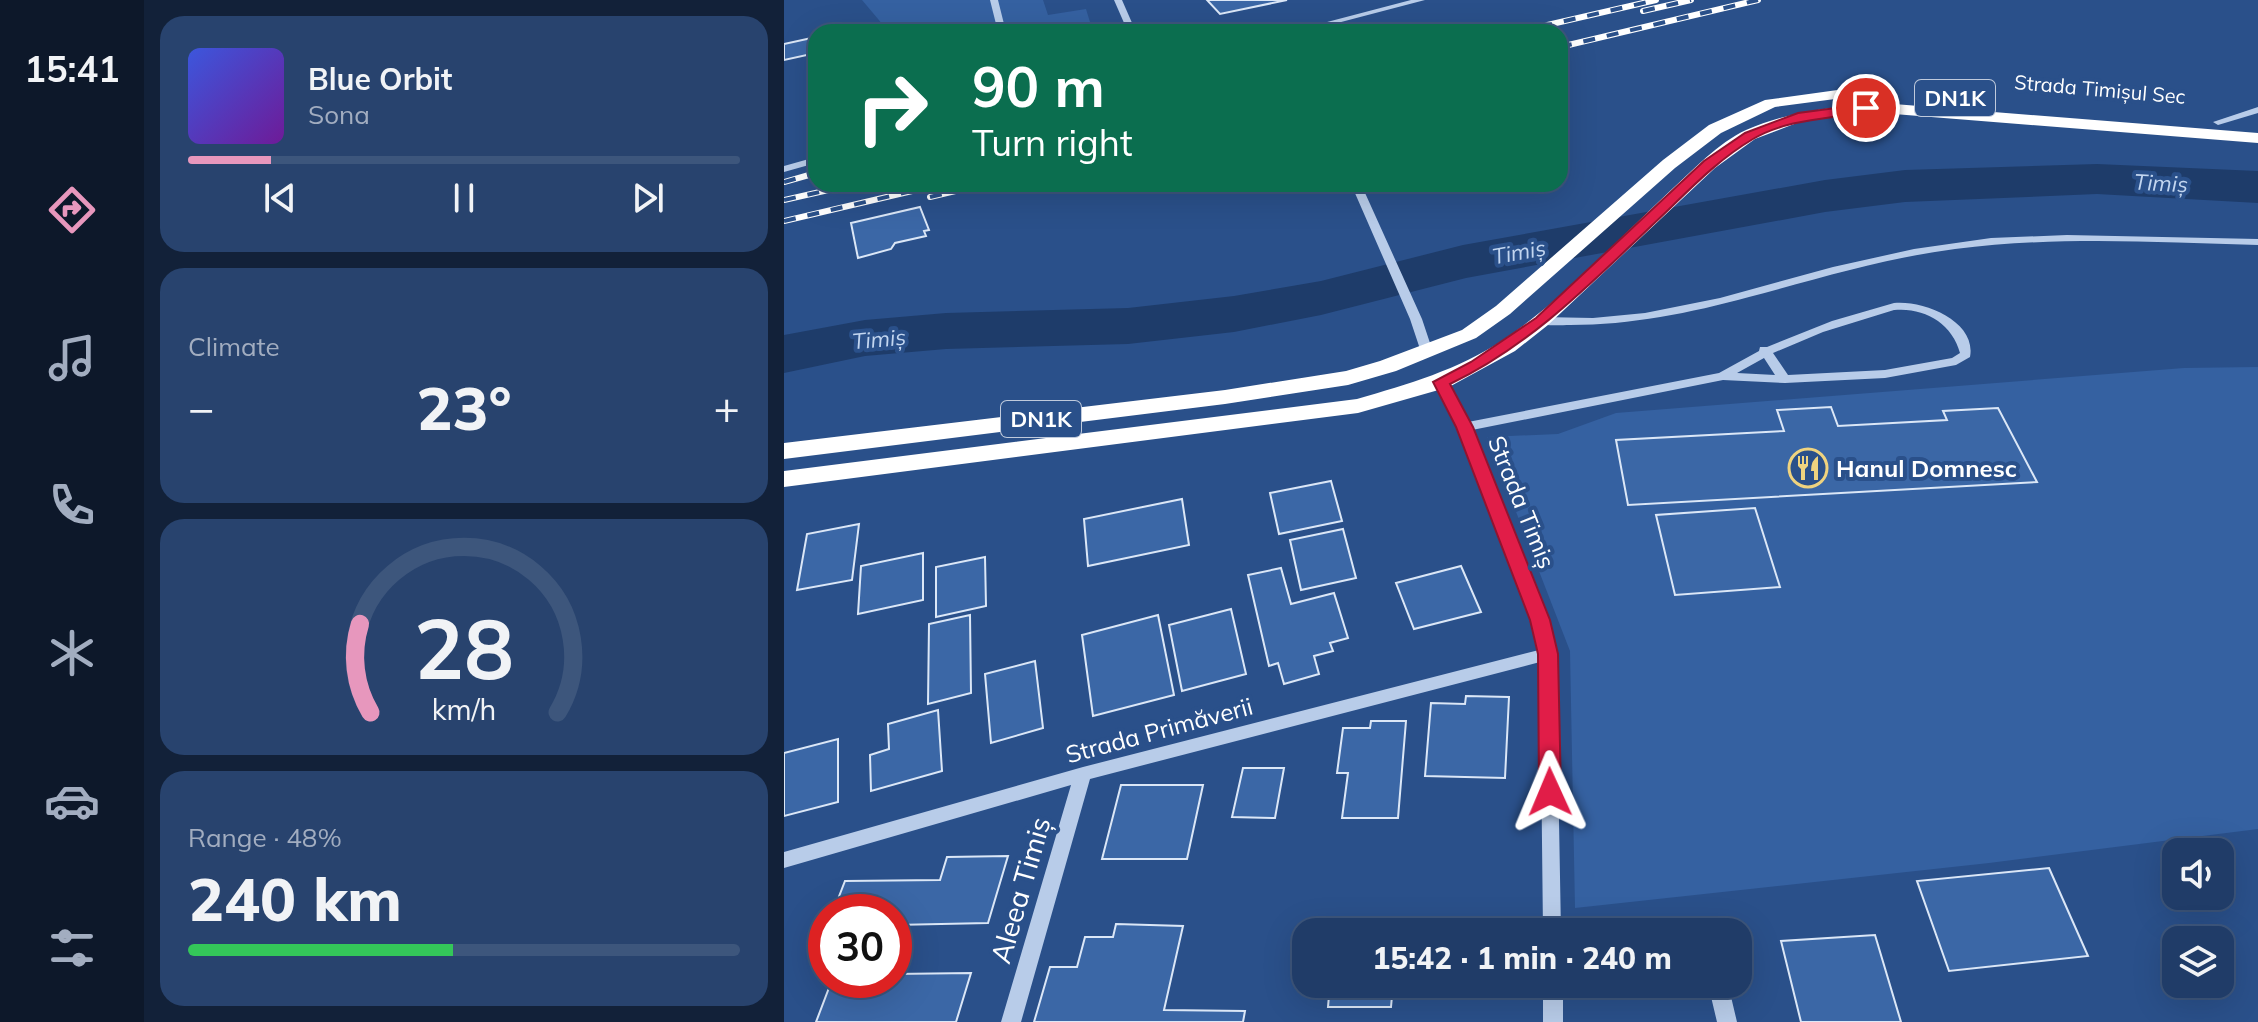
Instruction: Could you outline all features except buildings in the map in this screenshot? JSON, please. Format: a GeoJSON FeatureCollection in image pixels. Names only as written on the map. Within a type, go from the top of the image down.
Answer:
{"type":"FeatureCollection","features":[{"type":"Feature","properties":{"kind":"highway","name":"Strada Timișul Sec"},"geometry":{"type":"LineString","coordinates":[[1427,352],[1469,334],[1503,310],[1669,164],[1715,129],[1744,113],[1791,99],[1845,93],[1919,95],[2258,123]]}},
{"type":"Feature","properties":{"kind":"highway","name":"Strada Timișul Sec"},"geometry":{"type":"LineString","coordinates":[[1541,321],[1709,164],[1749,135],[1772,125],[1828,111],[1866,108],[2258,138]]}},
{"type":"Feature","properties":{"kind":"highway","name":"DN1K"},"geometry":{"type":"LineString","coordinates":[[784,479],[1358,406],[1441,382],[1477,365],[1541,321]]}},
{"type":"Feature","properties":{"kind":"highway","name":"DN1K"},"geometry":{"type":"LineString","coordinates":[[784,451],[1298,386],[1348,378],[1427,352]]}},
{"type":"Feature","properties":{"kind":"street"},"geometry":{"type":"LineString","coordinates":[[994,0],[1000,24]]}},
{"type":"Feature","properties":{"kind":"street"},"geometry":{"type":"LineString","coordinates":[[1118,0],[1128,24]]}},
{"type":"Feature","properties":{"kind":"street"},"geometry":{"type":"LineString","coordinates":[[1325,24],[1421,0]]}},
{"type":"Feature","properties":{"kind":"street"},"geometry":{"type":"LineString","coordinates":[[2218,122],[2258,110]]}},
{"type":"Feature","properties":{"kind":"street"},"geometry":{"type":"LineString","coordinates":[[784,169],[808,162]]}},
{"type":"Feature","properties":{"kind":"street"},"geometry":{"type":"LineString","coordinates":[[1360,192],[1416,319],[1427,352]]}},
{"type":"Feature","properties":{"kind":"street"},"geometry":{"type":"LineString","coordinates":[[1541,321],[1599,322],[1645,317],[1954,245],[2072,239],[2258,242]]}},
{"type":"Feature","properties":{"kind":"street"},"geometry":{"type":"LineString","coordinates":[[1464,427],[1723,376],[1785,379],[1885,374],[1924,368],[1956,361],[1966,354],[1965,344],[1943,318],[1907,306],[1880,310],[1764,350],[1723,376]]}},
{"type":"Feature","properties":{"kind":"street"},"geometry":{"type":"LineString","coordinates":[[1764,350],[1785,379]]}},
{"type":"Feature","properties":{"kind":"street","name":"Strada Timiș"},"geometry":{"type":"LineString","coordinates":[[1441,382],[1464,427],[1522,570],[1548,654],[1552,918]]}},
{"type":"Feature","properties":{"kind":"street","name":"Strada Primăverii"},"geometry":{"type":"LineString","coordinates":[[784,860],[1083,774],[1548,654]]}},
{"type":"Feature","properties":{"kind":"street","name":"Aleea Timiș"},"geometry":{"type":"LineString","coordinates":[[1011,1022],[1083,774]]}},
{"type":"Feature","properties":{"kind":"street"},"geometry":{"type":"LineString","coordinates":[[1553,998],[1553,1022]]}},
{"type":"Feature","properties":{"kind":"street"},"geometry":{"type":"LineString","coordinates":[[1721,998],[1727,1022]]}},
{"type":"Feature","properties":{"kind":"shaded area"},"geometry":{"type":"Polygon","coordinates":[[[862,0],[1043,0],[1048,15],[1086,9],[1091,24],[882,24],[862,0]]]}},
{"type":"Feature","properties":{"kind":"shaded area"},"geometry":{"type":"Polygon","coordinates":[[[2258,367],[2258,829],[2162,838],[2162,841],[1989,863],[1575,908],[1570,651],[1487,437],[1558,434],[1616,413],[2184,368],[2258,367]]]}},
{"type":"Feature","properties":{"kind":"waterway","name":"Timiș"},"geometry":{"type":"LineString","coordinates":[[784,354],[865,338],[946,331],[1128,326],[1234,314],[1321,298],[1463,262],[1825,196],[1905,186],[2097,179],[2258,187]]}},
{"type":"Feature","properties":{"kind":"railway"},"geometry":{"type":"LineString","coordinates":[[1552,24],[1656,0]]}},
{"type":"Feature","properties":{"kind":"railway"},"geometry":{"type":"LineString","coordinates":[[1643,11],[1691,0]]}},
{"type":"Feature","properties":{"kind":"railway"},"geometry":{"type":"LineString","coordinates":[[1568,45],[1758,0]]}},
{"type":"Feature","properties":{"kind":"railway"},"geometry":{"type":"LineString","coordinates":[[784,182],[808,175]]}},
{"type":"Feature","properties":{"kind":"railway"},"geometry":{"type":"LineString","coordinates":[[784,200],[820,192]]}},
{"type":"Feature","properties":{"kind":"railway"},"geometry":{"type":"LineString","coordinates":[[784,221],[908,192]]}},
{"type":"Feature","properties":{"kind":"railway"},"geometry":{"type":"LineString","coordinates":[[930,197],[951,192]]}},
{"type":"Feature","properties":{"kind":"place","name":"Hanul Domnesc"},"geometry":{"type":"Point","coordinates":[1808,468]}},
{"type":"Feature","properties":{"kind":"route"},"geometry":{"type":"LineString","coordinates":[[1550,792],[1548,654],[1540,620],[1464,427],[1441,382],[1477,365],[1541,321],[1709,164],[1749,135],[1798,117],[1866,108]]}}]}
